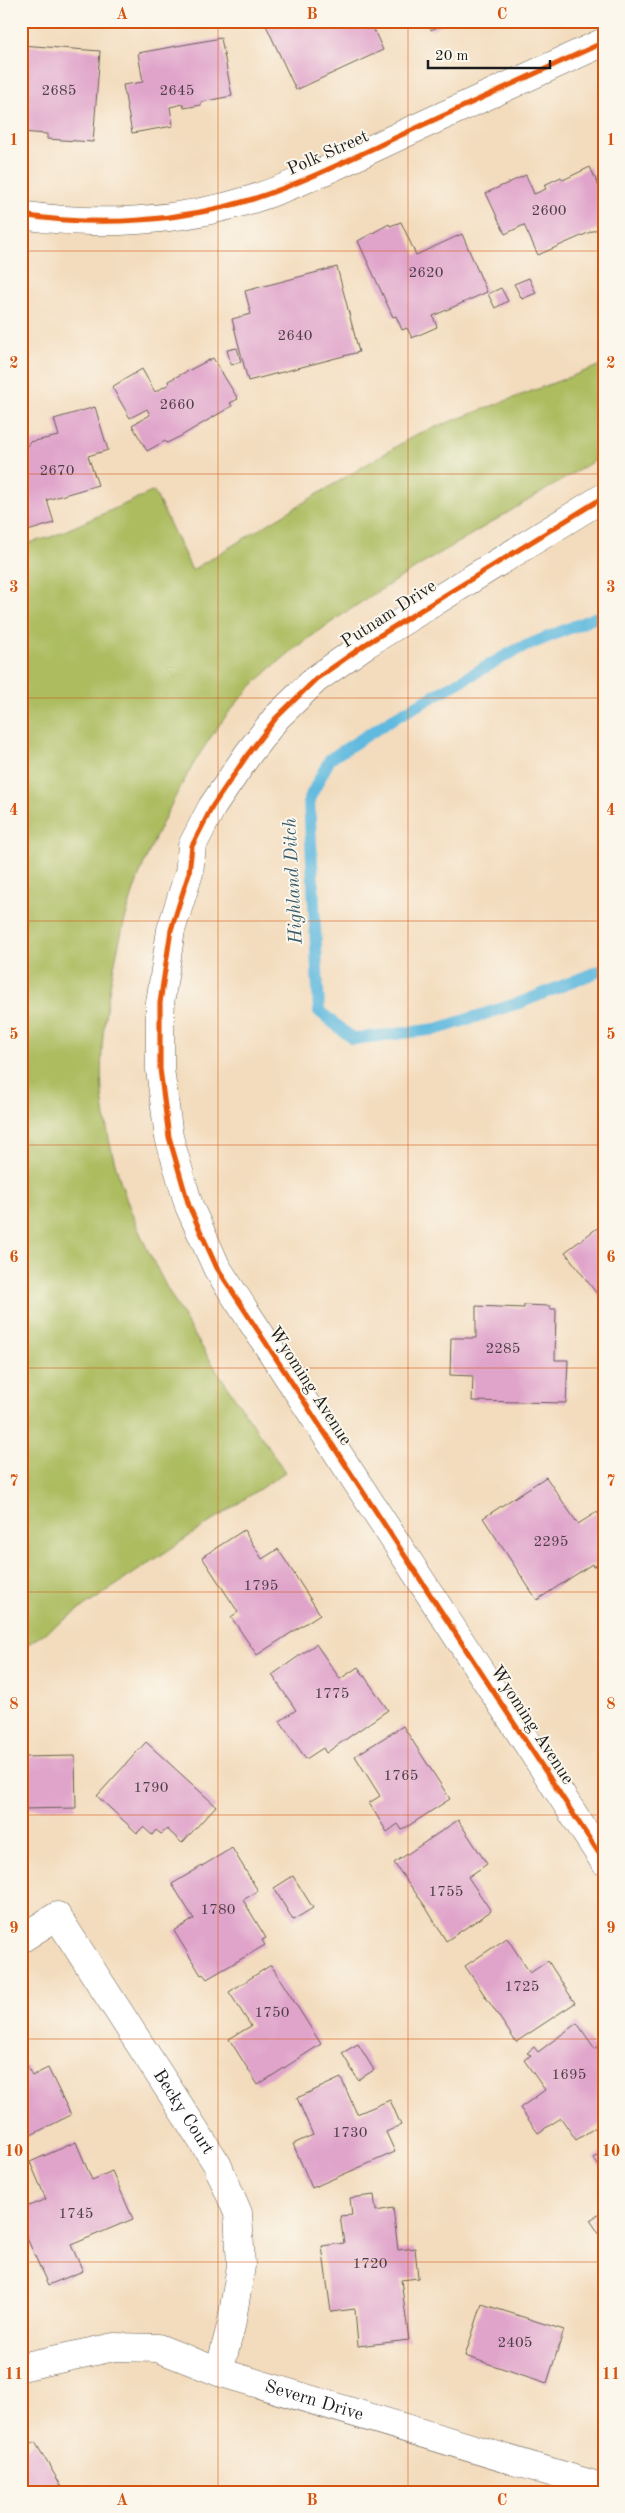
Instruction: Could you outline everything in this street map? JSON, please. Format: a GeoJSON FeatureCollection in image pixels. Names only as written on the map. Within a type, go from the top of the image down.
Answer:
{"type":"FeatureCollection","features":[{"type":"Feature","properties":{"kind":"street","name":"Polk Street"},"geometry":{"type":"LineString","coordinates":[[33,217],[116,222],[184,215],[252,199],[311,177],[604,42]]}},
{"type":"Feature","properties":{"kind":"street","name":"Putnam Drive"},"geometry":{"type":"LineString","coordinates":[[189,873],[192,846],[212,807],[248,754],[276,718],[316,679],[366,644],[604,497]]}},
{"type":"Feature","properties":{"kind":"street","name":"Wyoming Avenue"},"geometry":{"type":"LineString","coordinates":[[189,873],[171,930],[160,1003],[160,1069],[169,1137],[189,1206],[217,1268],[604,1861]]}},
{"type":"Feature","properties":{"kind":"street","name":"Becky Court"},"geometry":{"type":"LineString","coordinates":[[21,1939],[57,1916],[217,2164],[238,2213],[240,2266],[230,2326],[219,2372]]}},
{"type":"Feature","properties":{"kind":"street","name":"Severn Drive"},"geometry":{"type":"LineString","coordinates":[[21,2368],[114,2347],[158,2348],[219,2372],[547,2481],[604,2488]]}},
{"type":"Feature","properties":{"kind":"green space"},"geometry":{"type":"Polygon","coordinates":[[[604,364],[604,455],[373,595],[310,637],[271,668],[234,706],[202,750],[175,797],[152,845],[126,916],[105,1014],[101,1068],[103,1103],[113,1154],[128,1203],[148,1251],[172,1297],[227,1386],[285,1472],[21,1649],[21,545],[51,537],[154,491],[192,570],[417,434],[604,364]]]}},
{"type":"Feature","properties":{"kind":"building"},"geometry":{"type":"Polygon","coordinates":[[[264,21],[370,21],[383,50],[296,90],[264,21]]]}},
{"type":"Feature","properties":{"kind":"building"},"geometry":{"type":"Polygon","coordinates":[[[428,21],[450,21],[431,30],[428,21]]]}},
{"type":"Feature","properties":{"kind":"building"},"geometry":{"type":"Polygon","coordinates":[[[221,38],[232,96],[201,102],[201,105],[184,108],[183,104],[170,107],[173,126],[132,133],[123,85],[143,82],[138,53],[221,38]]]}},
{"type":"Feature","properties":{"kind":"building"},"geometry":{"type":"Polygon","coordinates":[[[21,45],[100,51],[93,142],[47,139],[47,134],[21,132],[21,45]]]}},
{"type":"Feature","properties":{"kind":"building"},"geometry":{"type":"Polygon","coordinates":[[[590,167],[604,197],[604,226],[538,255],[524,225],[505,234],[486,193],[526,175],[534,194],[546,189],[544,185],[561,177],[563,180],[590,167]]]}},
{"type":"Feature","properties":{"kind":"building"},"geometry":{"type":"Polygon","coordinates":[[[401,222],[416,255],[462,234],[487,292],[433,316],[437,327],[412,338],[407,328],[402,330],[396,316],[393,317],[358,241],[389,224],[390,226],[401,222]]]}},
{"type":"Feature","properties":{"kind":"building"},"geometry":{"type":"Polygon","coordinates":[[[337,267],[359,352],[248,381],[232,319],[251,314],[245,291],[337,267]]]}},
{"type":"Feature","properties":{"kind":"building"},"geometry":{"type":"Polygon","coordinates":[[[529,278],[536,293],[522,299],[514,284],[529,278]]]}},
{"type":"Feature","properties":{"kind":"building"},"geometry":{"type":"Polygon","coordinates":[[[501,288],[508,301],[495,308],[488,294],[501,288]]]}},
{"type":"Feature","properties":{"kind":"building"},"geometry":{"type":"Polygon","coordinates":[[[237,348],[241,362],[231,365],[227,350],[237,348]]]}},
{"type":"Feature","properties":{"kind":"building"},"geometry":{"type":"Polygon","coordinates":[[[213,358],[238,399],[230,403],[232,406],[181,436],[167,443],[165,441],[147,451],[132,425],[150,415],[147,409],[130,418],[112,387],[142,369],[155,392],[169,384],[168,381],[213,358]]]}},
{"type":"Feature","properties":{"kind":"building"},"geometry":{"type":"Polygon","coordinates":[[[95,407],[108,450],[88,456],[98,485],[47,500],[54,523],[21,533],[21,448],[29,445],[29,442],[59,436],[54,419],[95,407]]]}},
{"type":"Feature","properties":{"kind":"building"},"geometry":{"type":"Polygon","coordinates":[[[604,1223],[604,1303],[565,1252],[604,1223]]]}},
{"type":"Feature","properties":{"kind":"building"},"geometry":{"type":"Polygon","coordinates":[[[524,1305],[550,1306],[550,1309],[556,1309],[555,1360],[568,1360],[566,1403],[472,1401],[473,1376],[450,1375],[451,1338],[476,1338],[476,1306],[524,1308],[524,1305]]]}},
{"type":"Feature","properties":{"kind":"building"},"geometry":{"type":"Polygon","coordinates":[[[21,1408],[27,1416],[21,1419],[21,1408]]]}},
{"type":"Feature","properties":{"kind":"building"},"geometry":{"type":"Polygon","coordinates":[[[546,1477],[578,1524],[597,1512],[604,1523],[604,1560],[593,1567],[592,1564],[537,1600],[483,1518],[546,1477]]]}},
{"type":"Feature","properties":{"kind":"building"},"geometry":{"type":"Polygon","coordinates":[[[244,1530],[262,1559],[278,1549],[320,1614],[257,1655],[231,1617],[238,1612],[202,1557],[244,1530]]]}},
{"type":"Feature","properties":{"kind":"building"},"geometry":{"type":"Polygon","coordinates":[[[316,1644],[340,1679],[358,1667],[388,1710],[326,1753],[323,1748],[306,1759],[280,1721],[296,1710],[272,1675],[316,1644]]]}},
{"type":"Feature","properties":{"kind":"building"},"geometry":{"type":"Polygon","coordinates":[[[403,1726],[450,1799],[402,1830],[398,1824],[387,1832],[369,1803],[380,1796],[355,1756],[403,1726]]]}},
{"type":"Feature","properties":{"kind":"building"},"geometry":{"type":"Polygon","coordinates":[[[146,1742],[216,1806],[182,1843],[167,1829],[161,1834],[156,1830],[152,1835],[143,1827],[137,1833],[97,1796],[146,1742]]]}},
{"type":"Feature","properties":{"kind":"building"},"geometry":{"type":"Polygon","coordinates":[[[75,1756],[76,1808],[21,1809],[21,1757],[75,1756]]]}},
{"type":"Feature","properties":{"kind":"building"},"geometry":{"type":"Polygon","coordinates":[[[458,1820],[487,1864],[468,1877],[491,1911],[446,1941],[425,1906],[394,1863],[458,1820]]]}},
{"type":"Feature","properties":{"kind":"building"},"geometry":{"type":"Polygon","coordinates":[[[232,1848],[258,1891],[243,1900],[266,1938],[262,1940],[265,1945],[207,1979],[203,1974],[201,1975],[174,1931],[194,1919],[172,1884],[232,1848]]]}},
{"type":"Feature","properties":{"kind":"building"},"geometry":{"type":"Polygon","coordinates":[[[293,1876],[313,1908],[293,1920],[274,1888],[293,1876]]]}},
{"type":"Feature","properties":{"kind":"building"},"geometry":{"type":"Polygon","coordinates":[[[507,1938],[530,1973],[548,1961],[575,2003],[516,2042],[465,1966],[507,1938]]]}},
{"type":"Feature","properties":{"kind":"building"},"geometry":{"type":"Polygon","coordinates":[[[271,1965],[321,2044],[258,2085],[229,2039],[251,2026],[229,1992],[271,1965]]]}},
{"type":"Feature","properties":{"kind":"building"},"geometry":{"type":"Polygon","coordinates":[[[577,2023],[595,2049],[602,2043],[604,2045],[604,2122],[576,2140],[561,2118],[538,2133],[520,2108],[545,2090],[524,2060],[531,2055],[527,2053],[534,2047],[538,2052],[577,2023]]]}},
{"type":"Feature","properties":{"kind":"building"},"geometry":{"type":"Polygon","coordinates":[[[358,2044],[374,2070],[358,2080],[342,2053],[358,2044]]]}},
{"type":"Feature","properties":{"kind":"building"},"geometry":{"type":"Polygon","coordinates":[[[21,2065],[23,2068],[27,2065],[32,2076],[48,2068],[71,2115],[21,2140],[21,2065]]]}},
{"type":"Feature","properties":{"kind":"building"},"geometry":{"type":"Polygon","coordinates":[[[341,2078],[357,2114],[390,2100],[401,2125],[386,2132],[395,2152],[312,2188],[293,2144],[313,2135],[297,2098],[341,2078]]]}},
{"type":"Feature","properties":{"kind":"building"},"geometry":{"type":"Polygon","coordinates":[[[76,2142],[92,2180],[112,2171],[133,2219],[71,2245],[83,2271],[48,2285],[21,2225],[21,2209],[46,2199],[30,2162],[76,2142]]]}},
{"type":"Feature","properties":{"kind":"building"},"geometry":{"type":"Polygon","coordinates":[[[604,2151],[604,2173],[593,2158],[604,2151]]]}},
{"type":"Feature","properties":{"kind":"building"},"geometry":{"type":"Polygon","coordinates":[[[374,2195],[376,2211],[393,2208],[398,2250],[415,2248],[418,2278],[401,2280],[409,2340],[358,2346],[355,2309],[331,2312],[322,2246],[344,2243],[340,2216],[352,2215],[350,2198],[374,2195]]]}},
{"type":"Feature","properties":{"kind":"building"},"geometry":{"type":"Polygon","coordinates":[[[604,2211],[604,2241],[590,2220],[604,2211]]]}},
{"type":"Feature","properties":{"kind":"building"},"geometry":{"type":"Polygon","coordinates":[[[482,2304],[564,2330],[547,2383],[465,2356],[482,2304]]]}},
{"type":"Feature","properties":{"kind":"building"},"geometry":{"type":"Polygon","coordinates":[[[35,2442],[65,2492],[21,2492],[21,2451],[35,2442]]]}},
{"type":"Feature","properties":{"kind":"building"},"geometry":{"type":"Polygon","coordinates":[[[290,2487],[291,2492],[265,2492],[265,2491],[290,2487]]]}},
{"type":"Feature","properties":{"kind":"waterway","name":"Highland Ditch"},"geometry":{"type":"LineString","coordinates":[[604,614],[516,650],[391,720],[330,759],[309,799],[319,1011],[353,1039],[437,1029],[522,1002],[604,969]]}},
{"type":"Feature","properties":{"kind":"cycle path"},"geometry":{"type":"LineString","coordinates":[[21,215],[79,221],[138,220],[196,213],[253,199],[334,167],[604,42]]}},
{"type":"Feature","properties":{"kind":"cycle path"},"geometry":{"type":"LineString","coordinates":[[604,497],[366,644],[316,679],[276,718],[248,754],[212,807],[192,846],[189,873],[171,930],[160,1003],[160,1069],[169,1137],[189,1206],[217,1268],[604,1861]]}}]}
